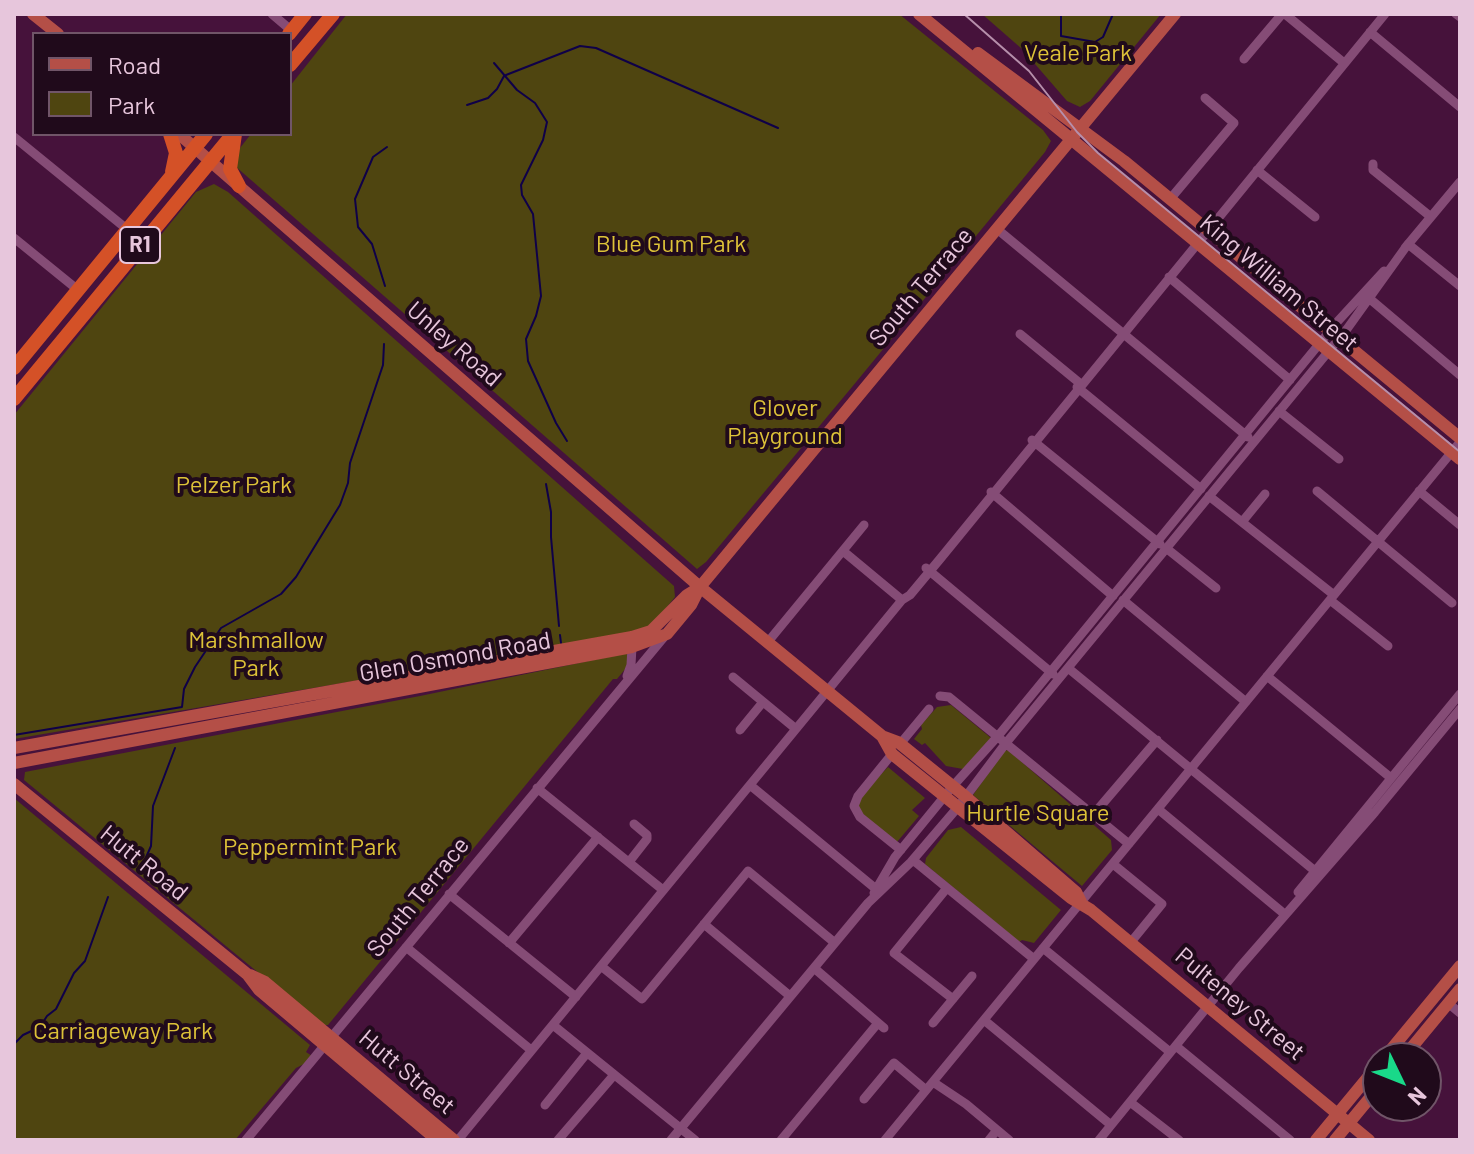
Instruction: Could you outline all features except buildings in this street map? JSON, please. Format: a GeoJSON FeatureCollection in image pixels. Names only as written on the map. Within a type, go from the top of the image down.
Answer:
{"type":"FeatureCollection","features":[{"type":"Feature","properties":{"kind":"highway"},"geometry":{"type":"LineString","coordinates":[[290,32],[305,14]]}},
{"type":"Feature","properties":{"kind":"highway"},"geometry":{"type":"LineString","coordinates":[[293,60],[333,14]]}},
{"type":"Feature","properties":{"kind":"highway"},"geometry":{"type":"LineString","coordinates":[[169,180],[176,153],[171,136]]}},
{"type":"Feature","properties":{"kind":"highway","name":"R1"},"geometry":{"type":"LineString","coordinates":[[14,368],[204,136]]}},
{"type":"Feature","properties":{"kind":"highway","name":"R1"},"geometry":{"type":"LineString","coordinates":[[14,399],[232,136]]}},
{"type":"Feature","properties":{"kind":"highway"},"geometry":{"type":"LineString","coordinates":[[234,136],[230,169],[239,186]]}},
{"type":"Feature","properties":{"kind":"highway"},"geometry":{"type":"LineString","coordinates":[[149,204],[169,203],[172,208]]}},
{"type":"Feature","properties":{"kind":"highway"},"geometry":{"type":"LineString","coordinates":[[59,313],[65,325],[81,318]]}},
{"type":"Feature","properties":{"kind":"highway"},"geometry":{"type":"LineString","coordinates":[[38,339],[54,337],[59,345]]}},
{"type":"Feature","properties":{"kind":"main road"},"geometry":{"type":"LineString","coordinates":[[33,14],[56,32]]}},
{"type":"Feature","properties":{"kind":"main road"},"geometry":{"type":"LineString","coordinates":[[919,14],[1076,134]]}},
{"type":"Feature","properties":{"kind":"main road"},"geometry":{"type":"LineString","coordinates":[[931,14],[1076,134]]}},
{"type":"Feature","properties":{"kind":"main road","name":"South Terrace"},"geometry":{"type":"LineString","coordinates":[[667,634],[691,605],[700,587],[1175,14]]}},
{"type":"Feature","properties":{"kind":"main road","name":"King William Street"},"geometry":{"type":"LineString","coordinates":[[1076,134],[1171,198],[1336,333],[1458,448]]}},
{"type":"Feature","properties":{"kind":"main road","name":"King William Street"},"geometry":{"type":"LineString","coordinates":[[1076,134],[1323,348],[1458,448]]}},
{"type":"Feature","properties":{"kind":"main road","name":"Unley Road"},"geometry":{"type":"LineString","coordinates":[[181,136],[700,587]]}},
{"type":"Feature","properties":{"kind":"main road","name":"South Terrace"},"geometry":{"type":"LineString","coordinates":[[632,642],[651,631],[687,595],[700,587]]}},
{"type":"Feature","properties":{"kind":"main road","name":"Pulteney Street"},"geometry":{"type":"LineString","coordinates":[[700,587],[962,802],[1071,898],[1081,902],[1131,942],[1369,1140]]}},
{"type":"Feature","properties":{"kind":"main road","name":"Glen Osmond Road"},"geometry":{"type":"LineString","coordinates":[[14,748],[227,716],[667,634]]}},
{"type":"Feature","properties":{"kind":"main road","name":"Glen Osmond Road"},"geometry":{"type":"LineString","coordinates":[[14,763],[227,716]]}},
{"type":"Feature","properties":{"kind":"main road","name":"Hutt Road"},"geometry":{"type":"LineString","coordinates":[[14,784],[247,974],[265,982],[327,1041]]}},
{"type":"Feature","properties":{"kind":"main road"},"geometry":{"type":"LineString","coordinates":[[1397,1042],[1460,966]]}},
{"type":"Feature","properties":{"kind":"main road"},"geometry":{"type":"LineString","coordinates":[[1416,1042],[1460,989]]}},
{"type":"Feature","properties":{"kind":"main road","name":"Hutt Street"},"geometry":{"type":"LineString","coordinates":[[327,1041],[437,1140]]}},
{"type":"Feature","properties":{"kind":"main road","name":"Hutt Street"},"geometry":{"type":"LineString","coordinates":[[327,1041],[456,1140]]}},
{"type":"Feature","properties":{"kind":"main road"},"geometry":{"type":"LineString","coordinates":[[1316,1140],[1362,1084]]}},
{"type":"Feature","properties":{"kind":"main road"},"geometry":{"type":"LineString","coordinates":[[1335,1140],[1362,1107]]}},
{"type":"Feature","properties":{"kind":"street"},"geometry":{"type":"LineString","coordinates":[[272,14],[290,32]]}},
{"type":"Feature","properties":{"kind":"street"},"geometry":{"type":"LineString","coordinates":[[1244,59],[1283,14],[1344,63]]}},
{"type":"Feature","properties":{"kind":"street"},"geometry":{"type":"LineString","coordinates":[[456,1140],[1385,14]]}},
{"type":"Feature","properties":{"kind":"street"},"geometry":{"type":"LineString","coordinates":[[1370,32],[1460,107]]}},
{"type":"Feature","properties":{"kind":"street"},"geometry":{"type":"LineString","coordinates":[[1171,198],[1234,123],[1205,98]]}},
{"type":"Feature","properties":{"kind":"street"},"geometry":{"type":"LineString","coordinates":[[14,137],[128,230]]}},
{"type":"Feature","properties":{"kind":"street"},"geometry":{"type":"LineString","coordinates":[[1373,164],[1373,170],[1431,217]]}},
{"type":"Feature","properties":{"kind":"street"},"geometry":{"type":"LineString","coordinates":[[1257,170],[1315,217]]}},
{"type":"Feature","properties":{"kind":"street"},"geometry":{"type":"LineString","coordinates":[[1055,675],[1068,668],[1166,548],[1245,435],[1290,380],[1336,333],[1460,182]]}},
{"type":"Feature","properties":{"kind":"street"},"geometry":{"type":"LineString","coordinates":[[997,229],[1254,442]]}},
{"type":"Feature","properties":{"kind":"street"},"geometry":{"type":"LineString","coordinates":[[14,238],[78,290]]}},
{"type":"Feature","properties":{"kind":"street"},"geometry":{"type":"LineString","coordinates":[[1408,244],[1460,286]]}},
{"type":"Feature","properties":{"kind":"street"},"geometry":{"type":"LineString","coordinates":[[1336,333],[1370,299],[1408,244]]}},
{"type":"Feature","properties":{"kind":"street"},"geometry":{"type":"LineString","coordinates":[[1169,277],[1290,380]]}},
{"type":"Feature","properties":{"kind":"street"},"geometry":{"type":"LineString","coordinates":[[1370,299],[1460,375]]}},
{"type":"Feature","properties":{"kind":"street"},"geometry":{"type":"LineString","coordinates":[[1020,334],[1388,646]]}},
{"type":"Feature","properties":{"kind":"street"},"geometry":{"type":"LineString","coordinates":[[671,1140],[868,903],[913,860],[962,802],[1002,740],[1113,596],[1157,541],[1254,442],[1323,348]]}},
{"type":"Feature","properties":{"kind":"street"},"geometry":{"type":"LineString","coordinates":[[1279,411],[1339,459]]}},
{"type":"Feature","properties":{"kind":"street"},"geometry":{"type":"LineString","coordinates":[[1033,441],[1216,588]]}},
{"type":"Feature","properties":{"kind":"street"},"geometry":{"type":"LineString","coordinates":[[885,1140],[1419,491],[1458,448]]}},
{"type":"Feature","properties":{"kind":"street"},"geometry":{"type":"LineString","coordinates":[[1317,491],[1452,603]]}},
{"type":"Feature","properties":{"kind":"street"},"geometry":{"type":"LineString","coordinates":[[1419,491],[1460,525]]}},
{"type":"Feature","properties":{"kind":"street"},"geometry":{"type":"LineString","coordinates":[[991,492],[1113,596]]}},
{"type":"Feature","properties":{"kind":"street"},"geometry":{"type":"LineString","coordinates":[[1242,522],[1265,494]]}},
{"type":"Feature","properties":{"kind":"street"},"geometry":{"type":"LineString","coordinates":[[767,643],[864,525]]}},
{"type":"Feature","properties":{"kind":"street"},"geometry":{"type":"LineString","coordinates":[[843,551],[902,600]]}},
{"type":"Feature","properties":{"kind":"street"},"geometry":{"type":"LineString","coordinates":[[927,570],[1055,675]]}},
{"type":"Feature","properties":{"kind":"street"},"geometry":{"type":"LineString","coordinates":[[1123,600],[1246,702]]}},
{"type":"Feature","properties":{"kind":"street","name":"South Terrace"},"geometry":{"type":"LineString","coordinates":[[246,1140],[667,634]]}},
{"type":"Feature","properties":{"kind":"street","name":"South Terrace"},"geometry":{"type":"LineString","coordinates":[[625,683],[631,665],[632,642]]}},
{"type":"Feature","properties":{"kind":"street"},"geometry":{"type":"LineString","coordinates":[[1068,668],[1315,871]]}},
{"type":"Feature","properties":{"kind":"street"},"geometry":{"type":"LineString","coordinates":[[1267,676],[1391,778]]}},
{"type":"Feature","properties":{"kind":"street"},"geometry":{"type":"LineString","coordinates":[[733,677],[796,729]]}},
{"type":"Feature","properties":{"kind":"street"},"geometry":{"type":"LineString","coordinates":[[1099,1140],[1460,694]]}},
{"type":"Feature","properties":{"kind":"street"},"geometry":{"type":"LineString","coordinates":[[940,696],[949,697],[1129,844]]}},
{"type":"Feature","properties":{"kind":"street"},"geometry":{"type":"LineString","coordinates":[[740,730],[763,702]]}},
{"type":"Feature","properties":{"kind":"street"},"geometry":{"type":"LineString","coordinates":[[901,850],[860,817],[854,806],[858,796],[929,709]]}},
{"type":"Feature","properties":{"kind":"street"},"geometry":{"type":"LineString","coordinates":[[1239,968],[1460,709]]}},
{"type":"Feature","properties":{"kind":"street"},"geometry":{"type":"LineString","coordinates":[[868,903],[901,850],[948,791],[1002,740]]}},
{"type":"Feature","properties":{"kind":"street"},"geometry":{"type":"LineString","coordinates":[[1093,815],[1157,740]]}},
{"type":"Feature","properties":{"kind":"street"},"geometry":{"type":"LineString","coordinates":[[750,785],[876,889]]}},
{"type":"Feature","properties":{"kind":"street"},"geometry":{"type":"LineString","coordinates":[[537,788],[663,890]]}},
{"type":"Feature","properties":{"kind":"street"},"geometry":{"type":"LineString","coordinates":[[1158,809],[1282,912]]}},
{"type":"Feature","properties":{"kind":"street"},"geometry":{"type":"LineString","coordinates":[[629,862],[647,839],[647,835],[634,824]]}},
{"type":"Feature","properties":{"kind":"street"},"geometry":{"type":"LineString","coordinates":[[509,943],[598,837]]}},
{"type":"Feature","properties":{"kind":"street"},"geometry":{"type":"LineString","coordinates":[[913,860],[1034,959]]}},
{"type":"Feature","properties":{"kind":"street"},"geometry":{"type":"LineString","coordinates":[[1113,864],[1162,904],[1131,942]]}},
{"type":"Feature","properties":{"kind":"street"},"geometry":{"type":"LineString","coordinates":[[601,966],[642,999],[748,871],[835,943]]}},
{"type":"Feature","properties":{"kind":"street"},"geometry":{"type":"LineString","coordinates":[[947,888],[894,953],[953,999]]}},
{"type":"Feature","properties":{"kind":"street"},"geometry":{"type":"LineString","coordinates":[[449,894],[576,997]]}},
{"type":"Feature","properties":{"kind":"street"},"geometry":{"type":"LineString","coordinates":[[704,924],[790,996]]}},
{"type":"Feature","properties":{"kind":"street"},"geometry":{"type":"LineString","coordinates":[[406,947],[531,1050]]}},
{"type":"Feature","properties":{"kind":"street"},"geometry":{"type":"LineString","coordinates":[[1043,948],[1290,1140]]}},
{"type":"Feature","properties":{"kind":"street"},"geometry":{"type":"LineString","coordinates":[[781,1140],[881,1025],[814,968]]}},
{"type":"Feature","properties":{"kind":"street"},"geometry":{"type":"LineString","coordinates":[[933,1023],[972,976]]}},
{"type":"Feature","properties":{"kind":"street"},"geometry":{"type":"LineString","coordinates":[[1448,1003],[1460,1013]]}},
{"type":"Feature","properties":{"kind":"street"},"geometry":{"type":"LineString","coordinates":[[984,1020],[1111,1125]]}},
{"type":"Feature","properties":{"kind":"street"},"geometry":{"type":"LineString","coordinates":[[553,1025],[695,1140]]}},
{"type":"Feature","properties":{"kind":"street"},"geometry":{"type":"LineString","coordinates":[[545,1105],[587,1053]]}},
{"type":"Feature","properties":{"kind":"street"},"geometry":{"type":"LineString","coordinates":[[864,1099],[894,1063],[966,1104],[1009,1140]]}},
{"type":"Feature","properties":{"kind":"street"},"geometry":{"type":"LineString","coordinates":[[558,1140],[614,1075]]}},
{"type":"Feature","properties":{"kind":"street"},"geometry":{"type":"LineString","coordinates":[[1130,1102],[1179,1140]]}},
{"type":"Feature","properties":{"kind":"street"},"geometry":{"type":"LineString","coordinates":[[989,1140],[997,1130]]}},
{"type":"Feature","properties":{"kind":"green space","name":"Blue Gum Park"},"geometry":{"type":"Polygon","coordinates":[[[347,14],[899,14],[1043,130],[1051,141],[852,387],[697,569],[235,166],[236,153],[249,136],[292,136],[292,83],[347,14]]]}},
{"type":"Feature","properties":{"kind":"green space","name":"Veale Park"},"geometry":{"type":"Polygon","coordinates":[[[982,14],[1161,14],[1090,101],[1080,107],[1067,101],[1022,49],[982,14]]]}},
{"type":"Feature","properties":{"kind":"green space","name":"Pelzer Park"},"geometry":{"type":"Polygon","coordinates":[[[214,184],[228,192],[674,586],[675,597],[653,624],[630,634],[14,739],[14,415],[196,192],[214,184]]]}},
{"type":"Feature","properties":{"kind":"green space","name":"Peppermint Park"},"geometry":{"type":"Polygon","coordinates":[[[627,653],[631,662],[617,679],[613,679],[328,1025],[322,1025],[24,780],[25,772],[627,653]]]}},
{"type":"Feature","properties":{"kind":"green space","name":"Hurtle Square"},"geometry":{"type":"Polygon","coordinates":[[[951,705],[991,738],[963,769],[946,766],[925,743],[922,745],[914,739],[922,729],[921,725],[937,707],[951,705]]]}},
{"type":"Feature","properties":{"kind":"green space","name":"Hurtle Square"},"geometry":{"type":"Polygon","coordinates":[[[1008,750],[1111,840],[1112,850],[1082,886],[973,795],[1004,751],[1008,750]]]}},
{"type":"Feature","properties":{"kind":"green space","name":"Hurtle Square"},"geometry":{"type":"Polygon","coordinates":[[[888,767],[925,798],[912,810],[919,816],[897,842],[862,815],[858,807],[859,797],[888,767]]]}},
{"type":"Feature","properties":{"kind":"green space","name":"Carriageway Park"},"geometry":{"type":"Polygon","coordinates":[[[14,798],[310,1045],[306,1052],[312,1056],[296,1068],[235,1140],[14,1140],[14,798]]]}},
{"type":"Feature","properties":{"kind":"green space","name":"Hurtle Square"},"geometry":{"type":"Polygon","coordinates":[[[961,827],[1061,910],[1034,943],[1019,942],[925,864],[926,858],[948,830],[961,827]]]}},
{"type":"Feature","properties":{"kind":"waterway"},"geometry":{"type":"LineString","coordinates":[[1061,14],[1061,36],[1095,42],[1103,37],[1113,14]]}},
{"type":"Feature","properties":{"kind":"waterway"},"geometry":{"type":"LineString","coordinates":[[506,75],[580,46],[596,48],[778,128]]}},
{"type":"Feature","properties":{"kind":"waterway"},"geometry":{"type":"LineString","coordinates":[[494,63],[517,90],[535,103],[547,122],[543,140],[521,185],[522,195],[533,214],[541,296],[526,339],[528,361],[567,441]]}},
{"type":"Feature","properties":{"kind":"waterway"},"geometry":{"type":"LineString","coordinates":[[467,105],[488,98],[504,76]]}},
{"type":"Feature","properties":{"kind":"waterway"},"geometry":{"type":"LineString","coordinates":[[385,286],[372,244],[358,227],[355,199],[373,157],[387,147]]}},
{"type":"Feature","properties":{"kind":"waterway"},"geometry":{"type":"LineString","coordinates":[[14,735],[182,707],[184,689],[221,628],[281,594],[296,577],[340,505],[348,483],[350,463],[383,365],[384,344]]}},
{"type":"Feature","properties":{"kind":"waterway"},"geometry":{"type":"LineString","coordinates":[[546,484],[551,512],[559,626]]}},
{"type":"Feature","properties":{"kind":"waterway"},"geometry":{"type":"LineString","coordinates":[[560,635],[561,643]]}},
{"type":"Feature","properties":{"kind":"waterway"},"geometry":{"type":"LineString","coordinates":[[144,862],[151,846],[153,806],[175,748]]}},
{"type":"Feature","properties":{"kind":"waterway"},"geometry":{"type":"LineString","coordinates":[[14,1044],[23,1035],[40,1027],[56,1009],[74,973],[85,961],[108,897]]}},
{"type":"Feature","properties":{"kind":"tram line"},"geometry":{"type":"LineString","coordinates":[[964,14],[1029,71],[1077,132],[1098,153],[1460,452]]}},
{"type":"Feature","properties":{"kind":"park label","name":"Glover Playground"},"geometry":{"type":"Point","coordinates":[785,422]}},
{"type":"Feature","properties":{"kind":"park label","name":"Marshmallow Park"},"geometry":{"type":"Point","coordinates":[256,654]}}]}
